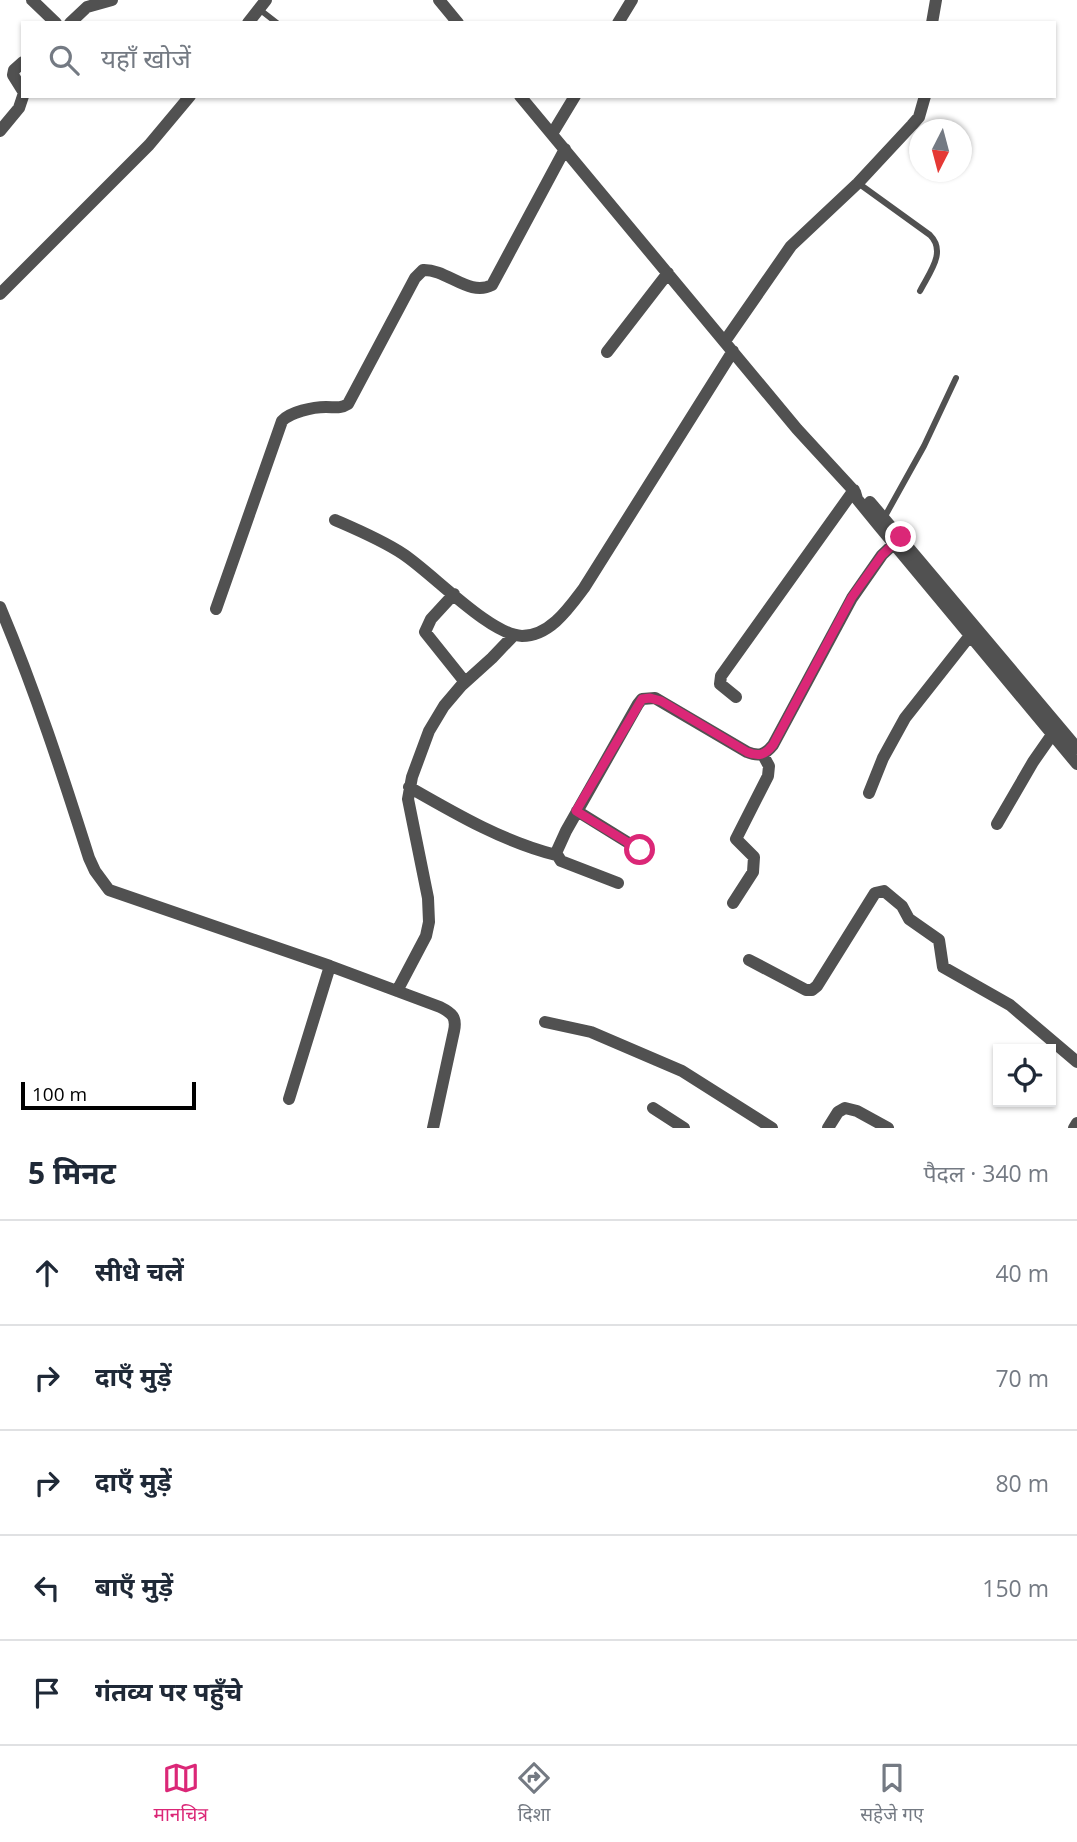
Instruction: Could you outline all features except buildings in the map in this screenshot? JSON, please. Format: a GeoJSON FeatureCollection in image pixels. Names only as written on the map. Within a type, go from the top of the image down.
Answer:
{"type":"FeatureCollection","features":[{"type":"Feature","properties":{"kind":"street"},"geometry":{"type":"LineString","coordinates":[[32,0],[54,21]]}},
{"type":"Feature","properties":{"kind":"street"},"geometry":{"type":"LineString","coordinates":[[72,21],[87,7],[112,0]]}},
{"type":"Feature","properties":{"kind":"street"},"geometry":{"type":"LineString","coordinates":[[439,0],[456,21]]}},
{"type":"Feature","properties":{"kind":"street"},"geometry":{"type":"LineString","coordinates":[[619,21],[632,0]]}},
{"type":"Feature","properties":{"kind":"street"},"geometry":{"type":"LineString","coordinates":[[932,21],[936,0]]}},
{"type":"Feature","properties":{"kind":"street"},"geometry":{"type":"LineString","coordinates":[[250,21],[263,4]]}},
{"type":"Feature","properties":{"kind":"street"},"geometry":{"type":"LineString","coordinates":[[21,64],[13,75],[21,89]]}},
{"type":"Feature","properties":{"kind":"street"},"geometry":{"type":"LineString","coordinates":[[0,131],[19,108],[22,98]]}},
{"type":"Feature","properties":{"kind":"street"},"geometry":{"type":"LineString","coordinates":[[0,293],[149,145],[188,98]]}},
{"type":"Feature","properties":{"kind":"street"},"geometry":{"type":"LineString","coordinates":[[522,98],[797,429],[897,540],[973,630],[1055,730],[1077,764]]}},
{"type":"Feature","properties":{"kind":"street"},"geometry":{"type":"LineString","coordinates":[[552,134],[574,98]]}},
{"type":"Feature","properties":{"kind":"street"},"geometry":{"type":"LineString","coordinates":[[335,520],[404,554],[486,620],[514,635],[540,633],[554,624],[573,604],[791,246],[858,183],[912,125],[919,117],[924,98]]}},
{"type":"Feature","properties":{"kind":"street"},"geometry":{"type":"LineString","coordinates":[[216,609],[282,421],[291,415],[322,407],[341,408],[348,404],[415,278],[423,270],[436,271],[472,287],[483,289],[492,285],[565,149]]}},
{"type":"Feature","properties":{"kind":"street"},"geometry":{"type":"LineString","coordinates":[[607,352],[668,273]]}},
{"type":"Feature","properties":{"kind":"street"},"geometry":{"type":"LineString","coordinates":[[854,491],[863,495],[884,518],[897,540]]}},
{"type":"Feature","properties":{"kind":"street"},"geometry":{"type":"LineString","coordinates":[[736,697],[720,684],[721,677],[854,491]]}},
{"type":"Feature","properties":{"kind":"street"},"geometry":{"type":"LineString","coordinates":[[556,855],[576,811],[638,705],[646,698],[661,701],[755,756],[763,755],[773,745],[852,597],[897,540]]}},
{"type":"Feature","properties":{"kind":"street"},"geometry":{"type":"LineString","coordinates":[[454,594],[431,619],[425,632],[465,682]]}},
{"type":"Feature","properties":{"kind":"street"},"geometry":{"type":"LineString","coordinates":[[0,607],[39,703],[89,858],[95,872],[109,890],[330,966],[453,1014],[456,1021],[433,1128]]}},
{"type":"Feature","properties":{"kind":"street"},"geometry":{"type":"LineString","coordinates":[[869,793],[883,758],[905,718],[973,630]]}},
{"type":"Feature","properties":{"kind":"street"},"geometry":{"type":"LineString","coordinates":[[397,991],[426,936],[429,922],[428,898],[408,799],[409,787],[429,731],[444,706],[514,635]]}},
{"type":"Feature","properties":{"kind":"street"},"geometry":{"type":"LineString","coordinates":[[1055,730],[1077,748]]}},
{"type":"Feature","properties":{"kind":"street"},"geometry":{"type":"LineString","coordinates":[[997,824],[1055,730]]}},
{"type":"Feature","properties":{"kind":"street"},"geometry":{"type":"LineString","coordinates":[[733,903],[754,867],[754,858],[736,839],[770,770],[763,755]]}},
{"type":"Feature","properties":{"kind":"street"},"geometry":{"type":"LineString","coordinates":[[409,787],[515,843],[556,855],[561,861],[618,883]]}},
{"type":"Feature","properties":{"kind":"street"},"geometry":{"type":"LineString","coordinates":[[576,811],[640,850]]}},
{"type":"Feature","properties":{"kind":"street"},"geometry":{"type":"LineString","coordinates":[[749,960],[806,990],[812,990],[875,893],[884,891],[902,906],[909,919],[939,940],[943,967],[1010,1005],[1077,1062]]}},
{"type":"Feature","properties":{"kind":"street"},"geometry":{"type":"LineString","coordinates":[[289,1098],[330,966]]}},
{"type":"Feature","properties":{"kind":"street"},"geometry":{"type":"LineString","coordinates":[[545,1022],[591,1032],[682,1071],[772,1128]]}},
{"type":"Feature","properties":{"kind":"street"},"geometry":{"type":"LineString","coordinates":[[653,1108],[684,1128]]}},
{"type":"Feature","properties":{"kind":"street"},"geometry":{"type":"LineString","coordinates":[[828,1128],[838,1112],[845,1108],[857,1111],[888,1128]]}},
{"type":"Feature","properties":{"kind":"street"},"geometry":{"type":"LineString","coordinates":[[1074,1128],[1077,1123]]}},
{"type":"Feature","properties":{"kind":"lane"},"geometry":{"type":"LineString","coordinates":[[263,4],[276,21]]}},
{"type":"Feature","properties":{"kind":"lane"},"geometry":{"type":"LineString","coordinates":[[858,183],[930,234],[938,244],[938,256],[920,291]]}},
{"type":"Feature","properties":{"kind":"lane"},"geometry":{"type":"LineString","coordinates":[[884,518],[956,378]]}},
{"type":"Feature","properties":{"kind":"route"},"geometry":{"type":"LineString","coordinates":[[640,850],[576,811],[642,699],[655,698],[747,752],[755,756],[763,755],[773,745],[860,584],[893,542],[901,537]]}}]}
